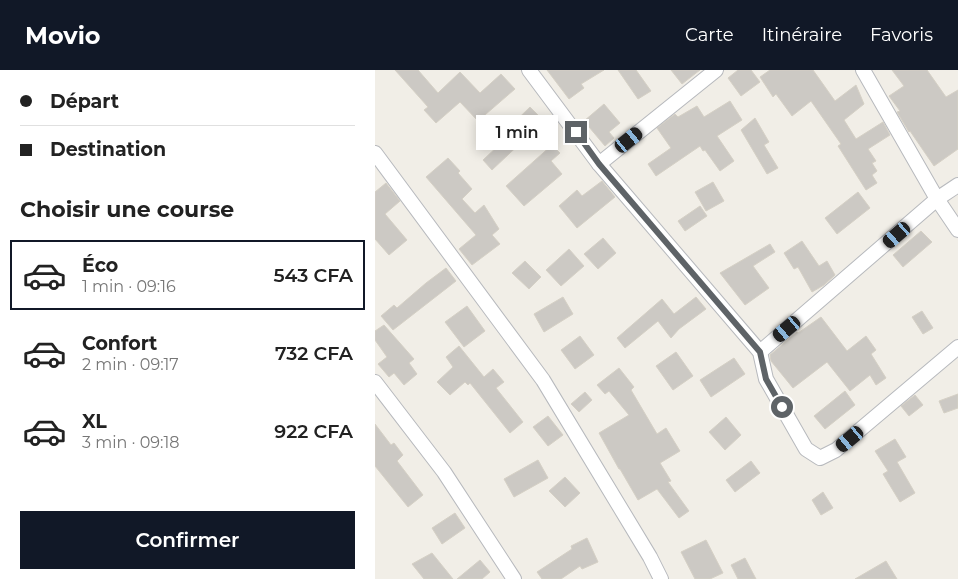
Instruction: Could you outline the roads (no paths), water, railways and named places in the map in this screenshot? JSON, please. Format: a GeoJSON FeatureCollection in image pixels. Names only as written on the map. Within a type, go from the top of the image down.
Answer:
{"type":"FeatureCollection","features":[{"type":"Feature","properties":{"kind":"street"},"geometry":{"type":"LineString","coordinates":[[529,70],[599,164],[760,352],[766,379],[806,449],[820,458],[836,450],[958,346]]}},
{"type":"Feature","properties":{"kind":"street"},"geometry":{"type":"LineString","coordinates":[[599,164],[716,70]]}},
{"type":"Feature","properties":{"kind":"street"},"geometry":{"type":"LineString","coordinates":[[863,70],[937,199],[958,230]]}},
{"type":"Feature","properties":{"kind":"street"},"geometry":{"type":"LineString","coordinates":[[375,154],[543,380],[650,557],[661,579]]}},
{"type":"Feature","properties":{"kind":"street"},"geometry":{"type":"LineString","coordinates":[[760,352],[937,199],[958,184]]}},
{"type":"Feature","properties":{"kind":"street"},"geometry":{"type":"LineString","coordinates":[[375,382],[444,472],[514,579]]}}]}
